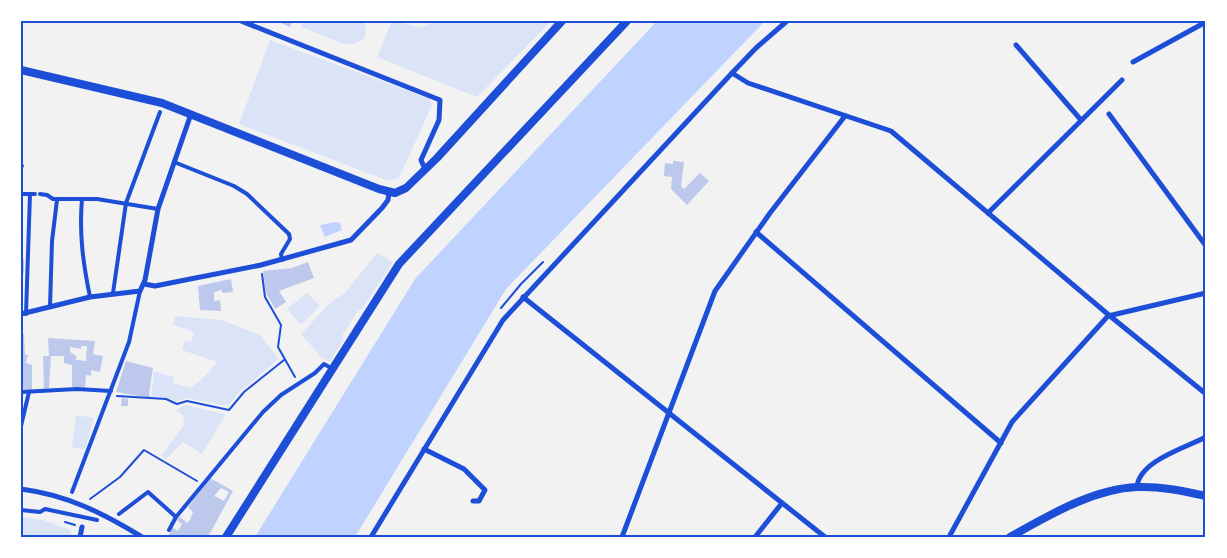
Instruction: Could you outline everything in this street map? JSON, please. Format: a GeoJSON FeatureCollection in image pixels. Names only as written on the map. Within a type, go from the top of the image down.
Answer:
{"type":"FeatureCollection","features":[{"type":"Feature","properties":{"kind":"main road"},"geometry":{"type":"LineString","coordinates":[[21,70],[129,94],[191,114],[389,192],[400,192],[425,169],[562,21]]}},
{"type":"Feature","properties":{"kind":"main road"},"geometry":{"type":"LineString","coordinates":[[226,537],[391,276],[414,246],[627,21]]}},
{"type":"Feature","properties":{"kind":"main road"},"geometry":{"type":"LineString","coordinates":[[1010,537],[1040,520],[1097,495],[1137,487],[1206,496]]}},
{"type":"Feature","properties":{"kind":"street"},"geometry":{"type":"LineString","coordinates":[[241,21],[251,23],[440,100],[440,120],[421,160],[425,169]]}},
{"type":"Feature","properties":{"kind":"street"},"geometry":{"type":"LineString","coordinates":[[371,537],[503,320],[732,73],[756,48],[787,21]]}},
{"type":"Feature","properties":{"kind":"street"},"geometry":{"type":"LineString","coordinates":[[1133,62],[1204,23],[1206,26]]}},
{"type":"Feature","properties":{"kind":"street"},"geometry":{"type":"LineString","coordinates":[[1016,45],[1080,120]]}},
{"type":"Feature","properties":{"kind":"street"},"geometry":{"type":"LineString","coordinates":[[732,73],[748,84],[891,130],[1110,316],[1206,394]]}},
{"type":"Feature","properties":{"kind":"street"},"geometry":{"type":"LineString","coordinates":[[988,213],[1122,80]]}},
{"type":"Feature","properties":{"kind":"street"},"geometry":{"type":"LineString","coordinates":[[113,293],[126,203],[160,112]]}},
{"type":"Feature","properties":{"kind":"street"},"geometry":{"type":"LineString","coordinates":[[72,492],[128,342],[140,291],[144,284],[158,209],[191,114]]}},
{"type":"Feature","properties":{"kind":"street"},"geometry":{"type":"LineString","coordinates":[[1109,114],[1206,246]]}},
{"type":"Feature","properties":{"kind":"street"},"geometry":{"type":"LineString","coordinates":[[622,537],[715,291],[756,232],[845,116]]}},
{"type":"Feature","properties":{"kind":"street"},"geometry":{"type":"LineString","coordinates":[[174,162],[234,186],[247,194],[289,234],[290,239],[281,254],[282,260]]}},
{"type":"Feature","properties":{"kind":"street"},"geometry":{"type":"LineString","coordinates":[[144,284],[155,286],[282,260],[351,240],[382,208],[388,200],[389,192]]}},
{"type":"Feature","properties":{"kind":"street"},"geometry":{"type":"LineString","coordinates":[[21,194],[47,195],[55,200],[82,199],[126,203],[158,209]]}},
{"type":"Feature","properties":{"kind":"street"},"geometry":{"type":"LineString","coordinates":[[35,194],[24,314],[90,296],[140,291]]}},
{"type":"Feature","properties":{"kind":"street"},"geometry":{"type":"LineString","coordinates":[[82,199],[79,228],[81,252],[90,296]]}},
{"type":"Feature","properties":{"kind":"street"},"geometry":{"type":"LineString","coordinates":[[50,307],[55,200]]}},
{"type":"Feature","properties":{"kind":"street"},"geometry":{"type":"LineString","coordinates":[[756,232],[1001,443]]}},
{"type":"Feature","properties":{"kind":"street"},"geometry":{"type":"LineString","coordinates":[[949,537],[1012,422],[1110,316],[1206,293]]}},
{"type":"Feature","properties":{"kind":"street"},"geometry":{"type":"LineString","coordinates":[[523,297],[825,537]]}},
{"type":"Feature","properties":{"kind":"street"},"geometry":{"type":"LineString","coordinates":[[169,530],[176,517],[263,412],[281,395],[324,364],[332,368]]}},
{"type":"Feature","properties":{"kind":"street"},"geometry":{"type":"LineString","coordinates":[[21,392],[78,389],[110,393]]}},
{"type":"Feature","properties":{"kind":"street"},"geometry":{"type":"LineString","coordinates":[[21,426],[29,392]]}},
{"type":"Feature","properties":{"kind":"street"},"geometry":{"type":"LineString","coordinates":[[1137,487],[1138,480],[1148,466],[1206,437]]}},
{"type":"Feature","properties":{"kind":"street"},"geometry":{"type":"LineString","coordinates":[[424,449],[464,469],[485,490],[479,501],[473,501]]}},
{"type":"Feature","properties":{"kind":"street"},"geometry":{"type":"LineString","coordinates":[[21,489],[61,496],[86,505],[142,537]]}},
{"type":"Feature","properties":{"kind":"street"},"geometry":{"type":"LineString","coordinates":[[119,514],[148,492],[176,517]]}},
{"type":"Feature","properties":{"kind":"street"},"geometry":{"type":"LineString","coordinates":[[754,537],[782,503]]}},
{"type":"Feature","properties":{"kind":"street"},"geometry":{"type":"LineString","coordinates":[[40,512],[45,509],[97,520]]}},
{"type":"Feature","properties":{"kind":"street"},"geometry":{"type":"LineString","coordinates":[[21,510],[40,512],[46,517]]}},
{"type":"Feature","properties":{"kind":"street"},"geometry":{"type":"LineString","coordinates":[[80,537],[82,527]]}},
{"type":"Feature","properties":{"kind":"path"},"geometry":{"type":"LineString","coordinates":[[262,274],[265,297],[281,325],[277,343],[284,360],[299,383]]}},
{"type":"Feature","properties":{"kind":"path"},"geometry":{"type":"LineString","coordinates":[[110,393],[166,399],[176,404],[187,401],[229,410],[244,392],[284,360]]}},
{"type":"Feature","properties":{"kind":"path"},"geometry":{"type":"LineString","coordinates":[[90,499],[120,476],[144,450],[203,485]]}},
{"type":"Feature","properties":{"kind":"shaded area"},"geometry":{"type":"Polygon","coordinates":[[[303,21],[364,21],[366,29],[365,38],[354,44],[344,44],[301,27],[303,21]]]}},
{"type":"Feature","properties":{"kind":"shaded area"},"geometry":{"type":"Polygon","coordinates":[[[392,21],[421,27],[436,21],[551,21],[477,97],[377,57],[392,21]]]}},
{"type":"Feature","properties":{"kind":"shaded area"},"geometry":{"type":"Polygon","coordinates":[[[270,40],[430,99],[432,105],[399,178],[389,181],[239,124],[270,40]]]}},
{"type":"Feature","properties":{"kind":"shaded area"},"geometry":{"type":"Polygon","coordinates":[[[377,253],[393,262],[363,308],[358,311],[343,334],[343,340],[330,362],[322,358],[301,334],[331,302],[344,294],[377,253]]]}},
{"type":"Feature","properties":{"kind":"shaded area"},"geometry":{"type":"Polygon","coordinates":[[[307,293],[320,306],[301,325],[287,309],[307,293]]]}},
{"type":"Feature","properties":{"kind":"shaded area"},"geometry":{"type":"Polygon","coordinates":[[[175,316],[222,320],[260,335],[279,359],[239,392],[228,406],[187,398],[177,401],[167,398],[151,398],[154,371],[174,377],[173,383],[191,388],[217,362],[182,350],[185,341],[191,342],[194,332],[173,325],[175,316]]]}},
{"type":"Feature","properties":{"kind":"shaded area"},"geometry":{"type":"Polygon","coordinates":[[[185,405],[226,414],[202,454],[183,442],[166,459],[161,456],[184,425],[183,416],[176,410],[185,405]]]}},
{"type":"Feature","properties":{"kind":"shaded area"},"geometry":{"type":"Polygon","coordinates":[[[76,415],[94,418],[85,449],[72,448],[76,415]]]}},
{"type":"Feature","properties":{"kind":"shaded area"},"geometry":{"type":"Polygon","coordinates":[[[21,517],[43,520],[70,530],[73,537],[21,537],[21,517]]]}},
{"type":"Feature","properties":{"kind":"water"},"geometry":{"type":"Polygon","coordinates":[[[657,21],[765,21],[506,289],[355,537],[255,537],[415,279],[657,21]]]}},
{"type":"Feature","properties":{"kind":"water"},"geometry":{"type":"Polygon","coordinates":[[[340,223],[342,230],[325,237],[320,225],[340,223]]]}},
{"type":"Feature","properties":{"kind":"building"},"geometry":{"type":"Polygon","coordinates":[[[276,21],[292,21],[290,27],[276,21]]]}},
{"type":"Feature","properties":{"kind":"building"},"geometry":{"type":"Polygon","coordinates":[[[673,161],[684,162],[681,186],[684,189],[700,173],[709,181],[687,205],[671,189],[672,177],[664,176],[665,163],[673,164],[673,161]]]}},
{"type":"Feature","properties":{"kind":"building"},"geometry":{"type":"Polygon","coordinates":[[[21,259],[24,259],[24,273],[21,273],[21,259]]]}},
{"type":"Feature","properties":{"kind":"building"},"geometry":{"type":"Polygon","coordinates":[[[308,262],[314,278],[279,291],[286,302],[275,309],[266,293],[263,271],[292,268],[308,262]]]}},
{"type":"Feature","properties":{"kind":"building"},"geometry":{"type":"Polygon","coordinates":[[[231,279],[233,292],[222,293],[222,290],[214,292],[214,301],[220,300],[221,311],[200,310],[198,286],[231,279]]]}},
{"type":"Feature","properties":{"kind":"building"},"geometry":{"type":"Polygon","coordinates":[[[21,334],[24,334],[25,355],[28,355],[26,363],[32,365],[32,390],[21,389],[21,334]]]}},
{"type":"Feature","properties":{"kind":"building"},"geometry":{"type":"Polygon","coordinates":[[[48,338],[95,341],[93,354],[103,356],[100,372],[91,370],[91,376],[86,375],[85,387],[72,387],[72,365],[64,363],[64,356],[51,356],[49,388],[44,389],[43,356],[49,356],[48,338]],[[81,346],[81,349],[70,347],[70,352],[76,356],[76,360],[86,361],[87,346],[81,346]]]}},
{"type":"Feature","properties":{"kind":"building"},"geometry":{"type":"Polygon","coordinates":[[[126,361],[153,368],[149,394],[151,398],[116,392],[126,361]]]}},
{"type":"Feature","properties":{"kind":"building"},"geometry":{"type":"Polygon","coordinates":[[[122,398],[128,399],[128,406],[121,406],[122,398]]]}},
{"type":"Feature","properties":{"kind":"building"},"geometry":{"type":"Polygon","coordinates":[[[210,478],[233,491],[208,537],[168,537],[172,527],[178,531],[182,524],[177,520],[180,517],[187,523],[190,520],[193,512],[188,507],[210,478]],[[221,488],[214,496],[224,501],[229,492],[221,488]]]}}]}
